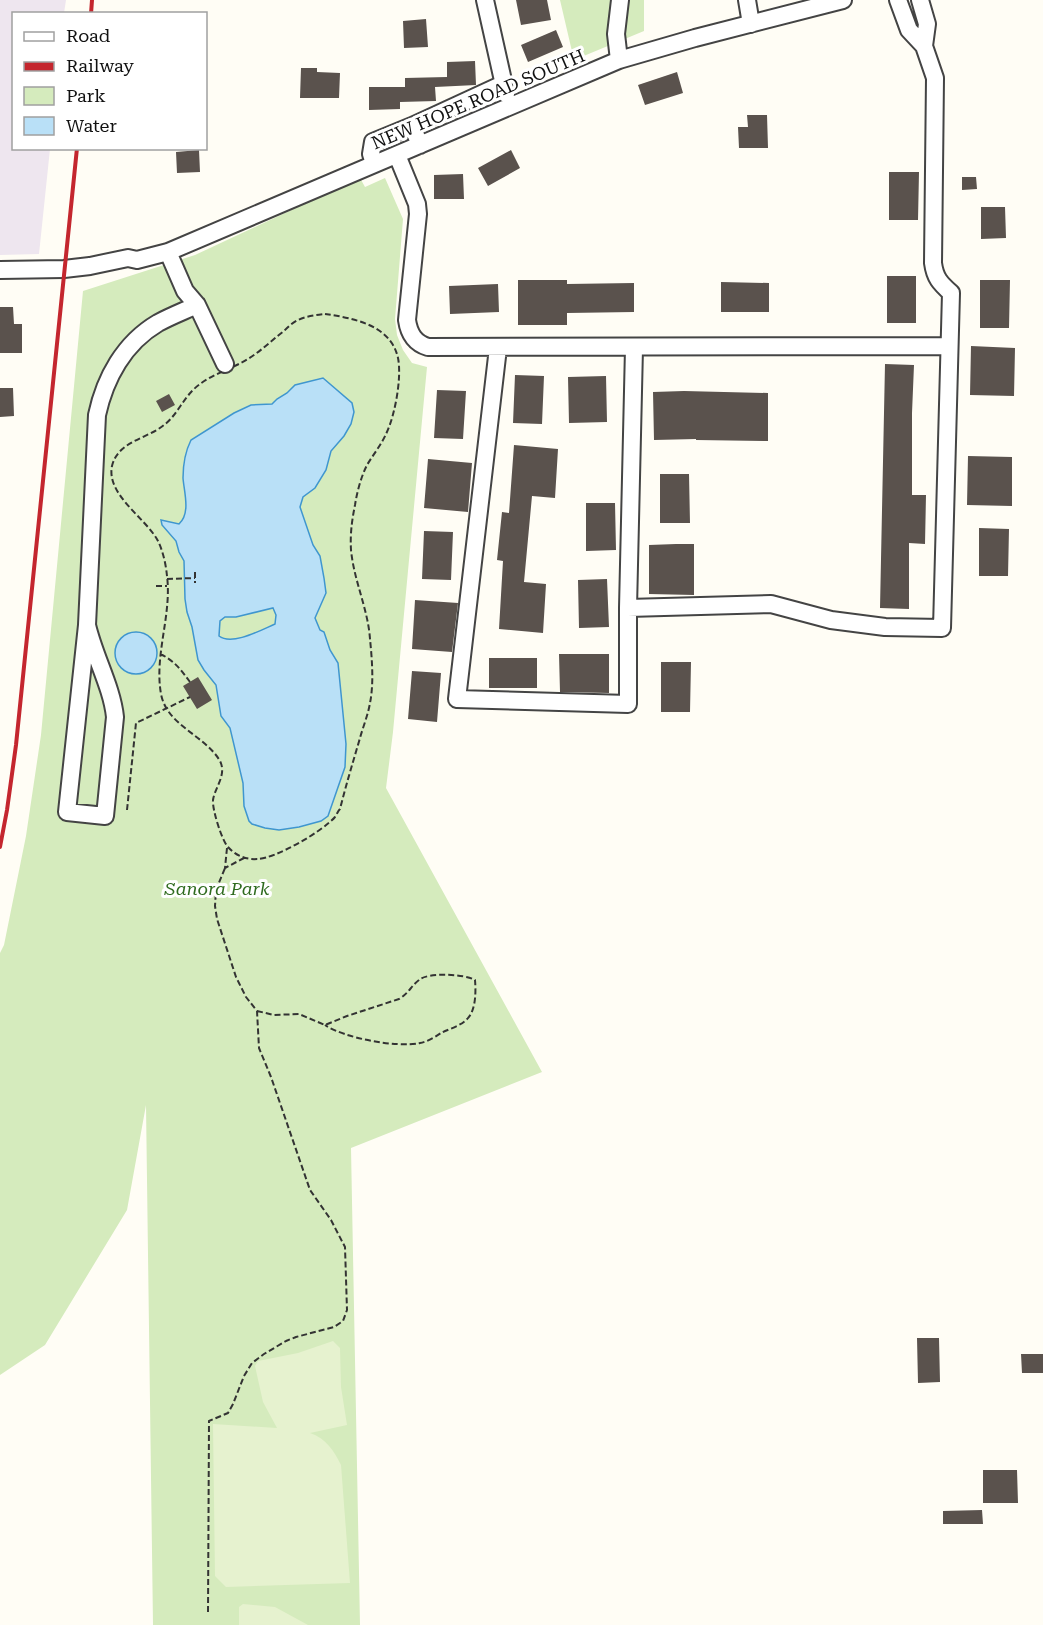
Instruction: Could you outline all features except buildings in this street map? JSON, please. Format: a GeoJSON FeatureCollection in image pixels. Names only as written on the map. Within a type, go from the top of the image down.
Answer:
{"type":"FeatureCollection","features":[{"type":"Feature","properties":{"kind":"street"},"geometry":{"type":"LineString","coordinates":[[485,0],[508,107]]}},
{"type":"Feature","properties":{"kind":"street"},"geometry":{"type":"LineString","coordinates":[[619,60],[616,34],[620,0]]}},
{"type":"Feature","properties":{"kind":"street"},"geometry":{"type":"LineString","coordinates":[[747,0],[751,24]]}},
{"type":"Feature","properties":{"kind":"street","name":"NEW HOPE ROAD SOUTH"},"geometry":{"type":"LineString","coordinates":[[0,278],[63,279],[106,273],[128,267],[137,260],[168,252],[619,60],[824,2],[843,0]]}},
{"type":"Feature","properties":{"kind":"street"},"geometry":{"type":"LineString","coordinates":[[628,608],[771,604],[831,620],[885,627],[942,628],[951,292],[937,281],[933,263],[935,78],[924,46],[909,30],[898,0]]}},
{"type":"Feature","properties":{"kind":"street"},"geometry":{"type":"LineString","coordinates":[[920,0],[927,24],[924,46]]}},
{"type":"Feature","properties":{"kind":"street"},"geometry":{"type":"LineString","coordinates":[[374,164],[371,154],[373,142],[503,84]]}},
{"type":"Feature","properties":{"kind":"street"},"geometry":{"type":"LineString","coordinates":[[411,126],[420,145]]}},
{"type":"Feature","properties":{"kind":"street"},"geometry":{"type":"LineString","coordinates":[[397,155],[417,204],[418,214],[407,320],[411,336],[421,345],[498,348],[949,346]]}},
{"type":"Feature","properties":{"kind":"street"},"geometry":{"type":"LineString","coordinates":[[168,252],[185,291],[197,304],[225,364]]}},
{"type":"Feature","properties":{"kind":"street","name":"NEW HOPE ROAD SOUTH"},"geometry":{"type":"LineString","coordinates":[[0,270],[64,269],[128,258],[137,260]]}},
{"type":"Feature","properties":{"kind":"street"},"geometry":{"type":"LineString","coordinates":[[87,626],[114,706],[115,717],[105,816],[67,812],[87,626],[96,432],[100,399],[106,382],[123,355],[135,342],[156,324],[197,304]]}},
{"type":"Feature","properties":{"kind":"street"},"geometry":{"type":"LineString","coordinates":[[498,348],[457,699],[628,704],[634,348]]}},
{"type":"Feature","properties":{"kind":"path"},"geometry":{"type":"LineString","coordinates":[[208,1612],[209,1421],[228,1413],[244,1376],[252,1363],[264,1354],[286,1341],[334,1327],[344,1321],[347,1310],[345,1247],[331,1220],[310,1190],[259,1048],[257,1011],[246,997],[236,977],[217,919],[216,890],[225,868],[227,847],[216,820],[213,801],[222,770],[212,751],[170,715],[161,696],[160,654],[167,586],[163,557],[158,541],[120,495],[112,477],[112,465],[125,446],[166,424],[193,390],[210,378],[248,359],[298,320],[325,314],[342,316],[371,325],[394,347],[398,358],[399,375],[396,400],[387,433],[366,468],[356,498],[351,530],[351,552],[366,610],[370,637],[371,702],[335,817],[297,845],[258,860],[244,858],[227,847]]}},
{"type":"Feature","properties":{"kind":"path"},"geometry":{"type":"LineString","coordinates":[[195,572],[195,583]]}},
{"type":"Feature","properties":{"kind":"path"},"geometry":{"type":"LineString","coordinates":[[167,579],[195,578]]}},
{"type":"Feature","properties":{"kind":"path"},"geometry":{"type":"LineString","coordinates":[[156,586],[167,586]]}},
{"type":"Feature","properties":{"kind":"path"},"geometry":{"type":"LineString","coordinates":[[160,654],[176,663],[190,682]]}},
{"type":"Feature","properties":{"kind":"path"},"geometry":{"type":"LineString","coordinates":[[127,810],[136,723],[190,697]]}},
{"type":"Feature","properties":{"kind":"path"},"geometry":{"type":"LineString","coordinates":[[225,868],[244,858]]}},
{"type":"Feature","properties":{"kind":"path"},"geometry":{"type":"LineString","coordinates":[[257,1011],[274,1015],[299,1014],[350,1036],[406,1044],[422,1043],[467,1020],[472,1012],[476,991],[475,980],[463,976],[426,976],[418,980],[406,995],[399,999],[325,1025]]}},
{"type":"Feature","properties":{"kind":"shaded area"},"geometry":{"type":"Polygon","coordinates":[[[0,0],[66,0],[64,12],[12,12],[12,150],[50,150],[39,254],[0,255],[0,0]]]}},
{"type":"Feature","properties":{"kind":"green space"},"geometry":{"type":"Polygon","coordinates":[[[560,0],[644,0],[644,31],[574,60],[560,0]]]}},
{"type":"Feature","properties":{"kind":"green space","name":"Sanora Park"},"geometry":{"type":"Polygon","coordinates":[[[360,178],[365,187],[385,178],[403,219],[395,319],[397,335],[412,363],[427,367],[386,788],[542,1072],[351,1148],[360,1625],[153,1625],[146,1105],[127,1210],[45,1345],[0,1375],[0,953],[4,945],[26,836],[41,735],[83,291],[195,255],[360,178]]]}},
{"type":"Feature","properties":{"kind":"green space"},"geometry":{"type":"Polygon","coordinates":[[[333,1341],[340,1348],[341,1387],[347,1425],[310,1433],[321,1438],[329,1446],[341,1465],[350,1583],[226,1587],[215,1576],[213,1424],[277,1428],[263,1402],[255,1366],[258,1361],[298,1353],[333,1341]]]}},
{"type":"Feature","properties":{"kind":"green space"},"geometry":{"type":"Polygon","coordinates":[[[243,1604],[275,1607],[308,1625],[239,1625],[239,1607],[243,1604]]]}},
{"type":"Feature","properties":{"kind":"water"},"geometry":{"type":"Polygon","coordinates":[[[323,378],[352,403],[354,412],[351,424],[344,436],[331,451],[326,470],[315,488],[303,497],[300,507],[313,545],[320,556],[326,593],[315,618],[338,663],[346,744],[345,767],[328,816],[321,821],[279,830],[265,828],[249,821],[244,806],[243,783],[230,728],[221,716],[216,685],[198,660],[185,599],[184,561],[176,541],[162,525],[161,520],[179,524],[185,514],[183,468],[191,440],[251,405],[272,404],[295,385],[323,378]],[[273,608],[236,617],[225,617],[220,621],[219,636],[231,639],[247,636],[275,624],[276,615],[273,608]]]}},
{"type":"Feature","properties":{"kind":"water"},"geometry":{"type":"Polygon","coordinates":[[[136,632],[144,633],[151,638],[156,645],[156,661],[151,668],[144,673],[136,674],[128,673],[121,668],[116,661],[115,653],[116,645],[121,638],[128,633],[136,632]]]}},
{"type":"Feature","properties":{"kind":"railway"},"geometry":{"type":"LineString","coordinates":[[91,12],[92,0]]}},
{"type":"Feature","properties":{"kind":"railway"},"geometry":{"type":"LineString","coordinates":[[0,847],[16,745],[77,150]]}}]}
